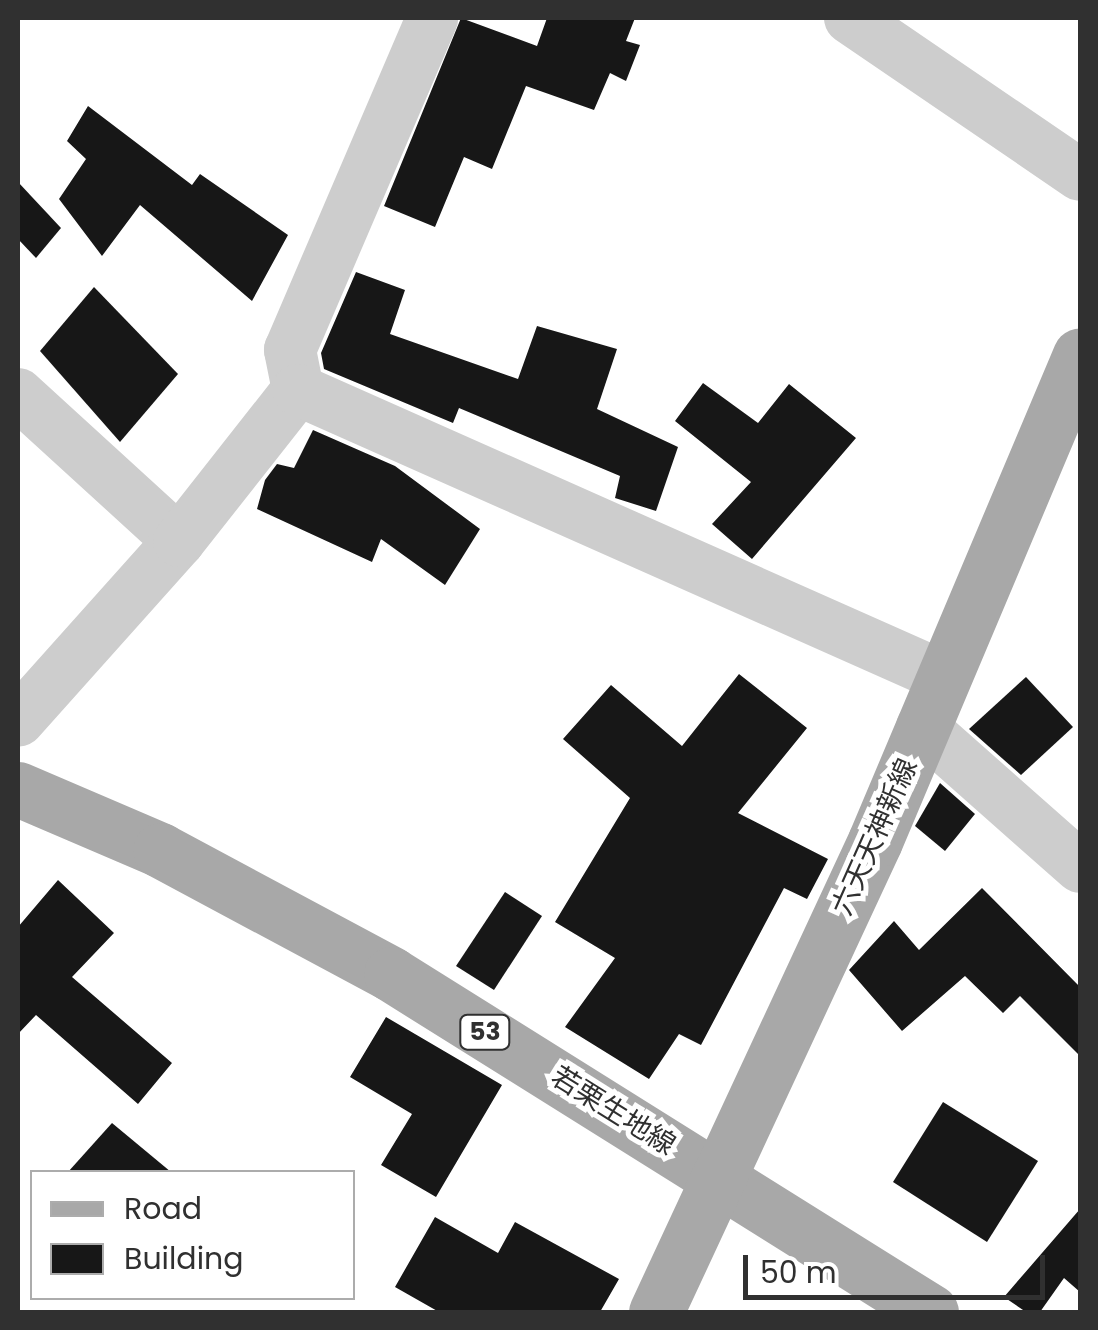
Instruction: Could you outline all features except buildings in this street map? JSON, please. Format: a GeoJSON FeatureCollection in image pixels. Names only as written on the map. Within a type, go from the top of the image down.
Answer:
{"type":"FeatureCollection","features":[{"type":"Feature","properties":{"kind":"main road","name":"六天天神新線"},"geometry":{"type":"LineString","coordinates":[[656,1312],[720,1180],[922,727],[1080,355]]}},
{"type":"Feature","properties":{"kind":"main road","name":"若栗生地線"},"geometry":{"type":"LineString","coordinates":[[18,789],[160,850],[390,974],[932,1312]]}},
{"type":"Feature","properties":{"kind":"street"},"geometry":{"type":"LineString","coordinates":[[18,721],[179,541],[298,390],[290,350],[432,18]]}},
{"type":"Feature","properties":{"kind":"street"},"geometry":{"type":"LineString","coordinates":[[850,18],[1080,174]]}},
{"type":"Feature","properties":{"kind":"street"},"geometry":{"type":"LineString","coordinates":[[298,390],[944,677]]}},
{"type":"Feature","properties":{"kind":"street"},"geometry":{"type":"LineString","coordinates":[[18,394],[179,541]]}},
{"type":"Feature","properties":{"kind":"street"},"geometry":{"type":"LineString","coordinates":[[922,727],[1080,868]]}}]}
